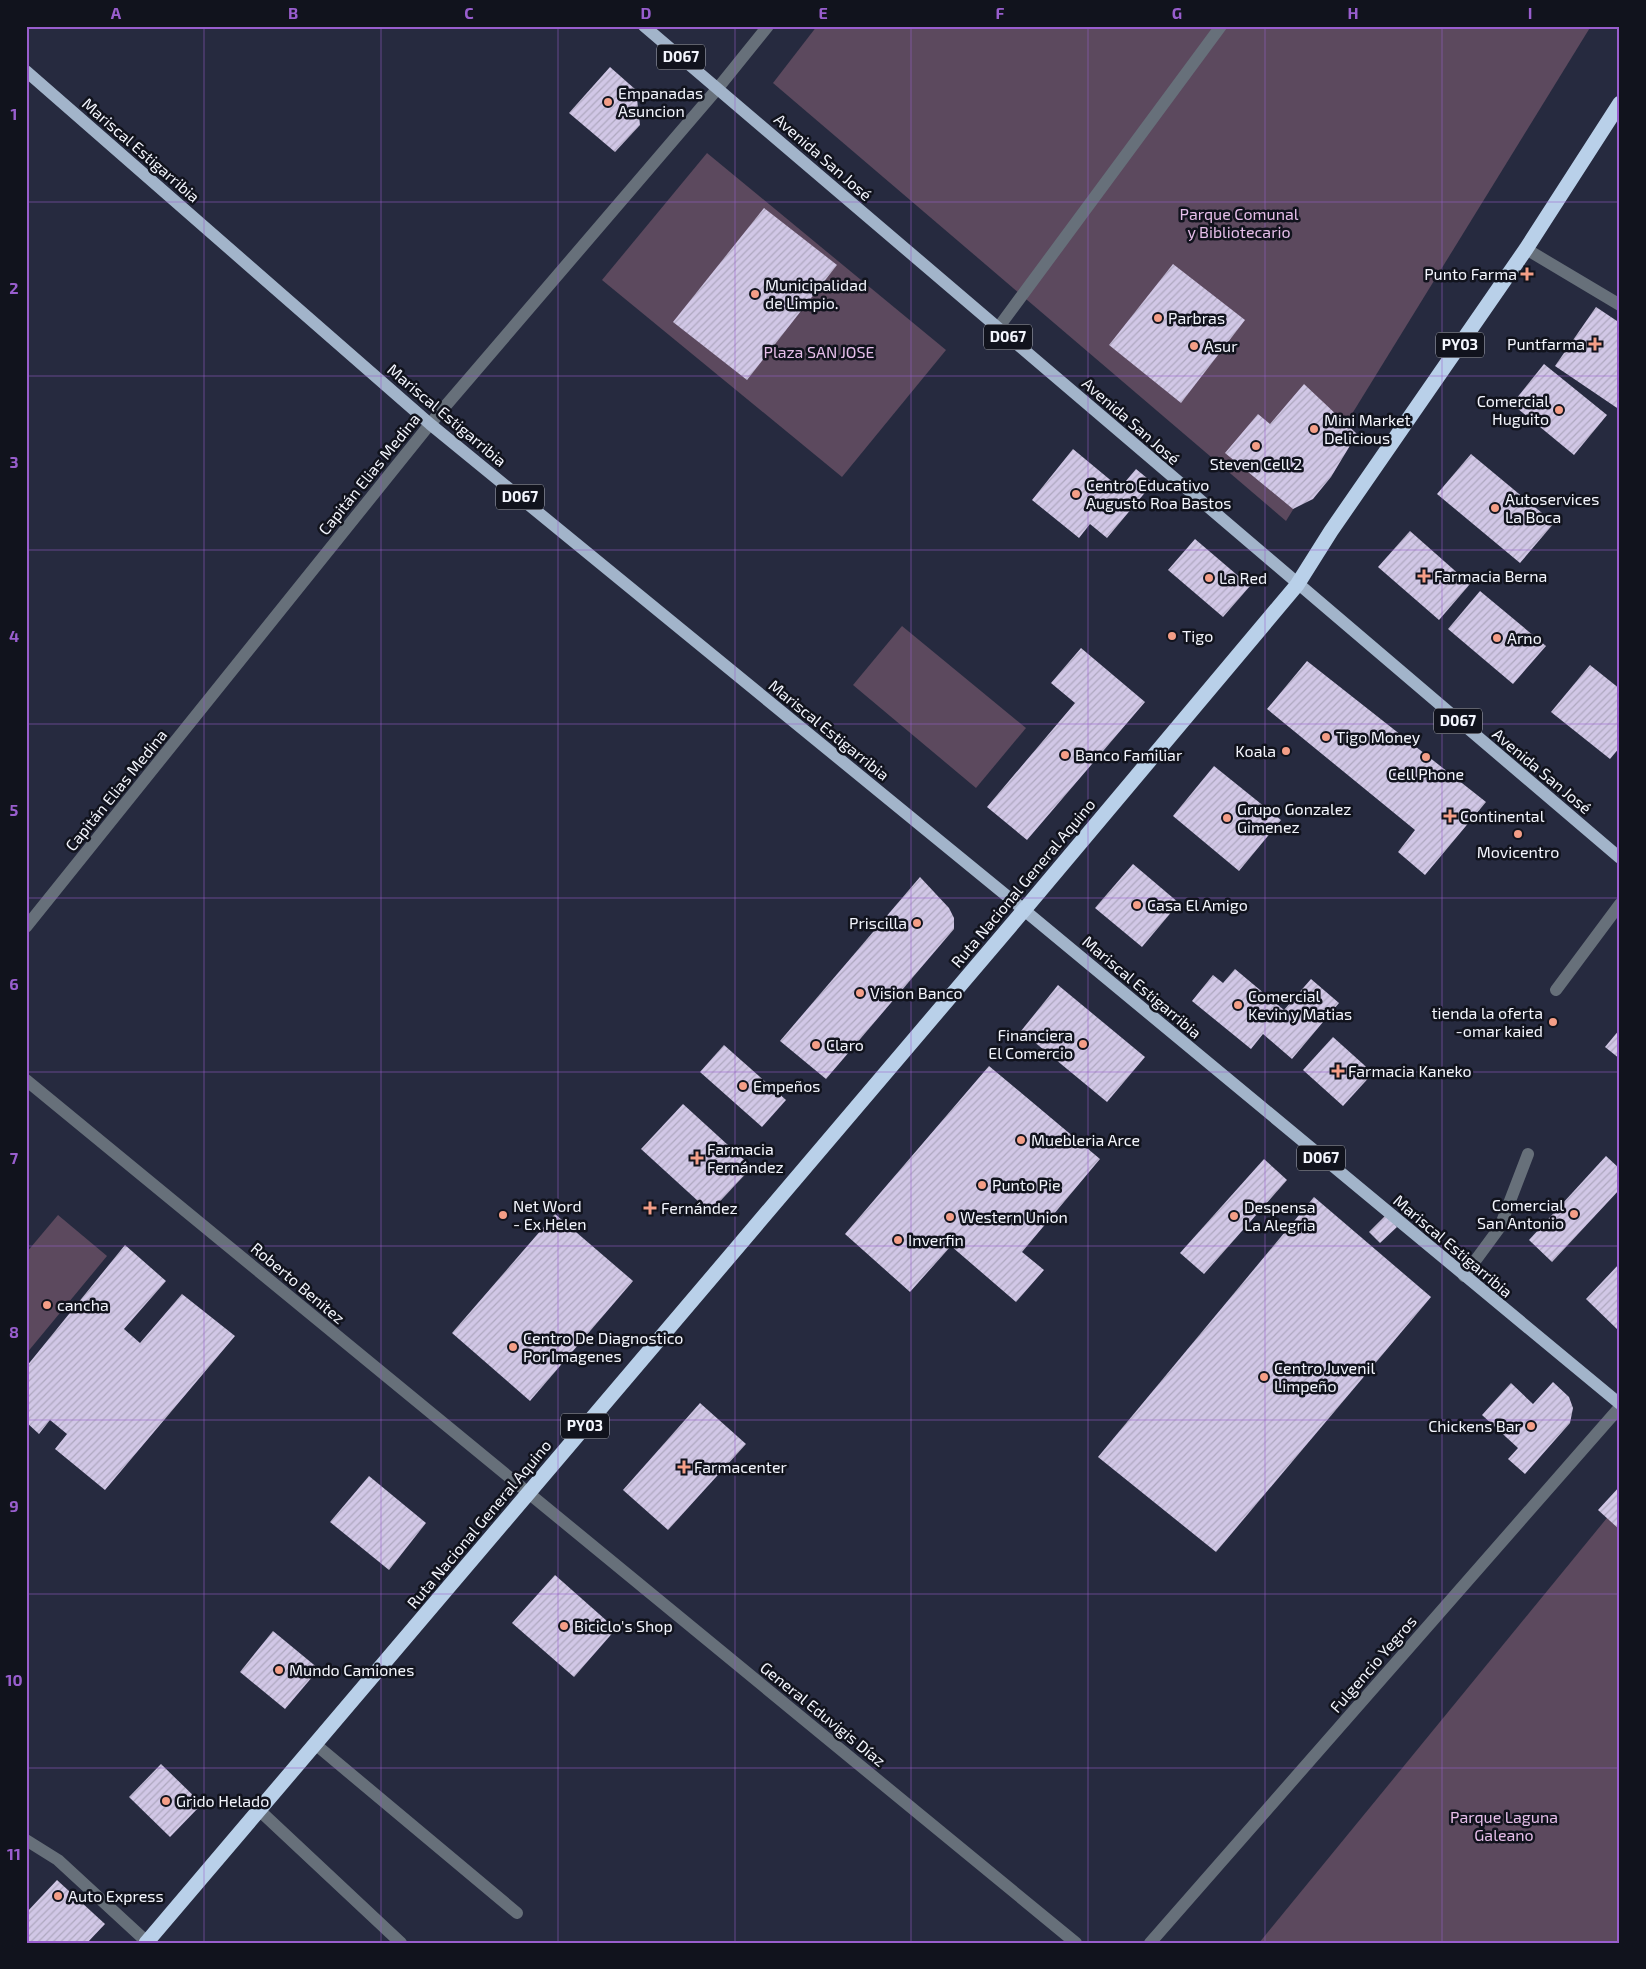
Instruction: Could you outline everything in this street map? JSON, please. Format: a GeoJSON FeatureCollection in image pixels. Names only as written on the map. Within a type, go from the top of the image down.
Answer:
{"type":"FeatureCollection","features":[{"type":"Feature","properties":{"kind":"highway","name":"Ruta Nacional General Aquino"},"geometry":{"type":"LineString","coordinates":[[147,1942],[1024,910],[1297,585],[1331,531],[1526,249],[1620,103]]}},
{"type":"Feature","properties":{"kind":"main road","name":"Avenida San José"},"geometry":{"type":"LineString","coordinates":[[644,26],[1297,585],[1620,858]]}},
{"type":"Feature","properties":{"kind":"main road","name":"Mariscal Estigarribia"},"geometry":{"type":"LineString","coordinates":[[26,71],[430,424],[1024,910],[1620,1405]]}},
{"type":"Feature","properties":{"kind":"street","name":"Capitán Elias Medina"},"geometry":{"type":"LineString","coordinates":[[26,927],[430,424],[718,88],[768,26]]}},
{"type":"Feature","properties":{"kind":"street"},"geometry":{"type":"LineString","coordinates":[[998,328],[1221,26]]}},
{"type":"Feature","properties":{"kind":"street"},"geometry":{"type":"LineString","coordinates":[[1526,249],[1620,306]]}},
{"type":"Feature","properties":{"kind":"street"},"geometry":{"type":"LineString","coordinates":[[1556,990],[1620,904]]}},
{"type":"Feature","properties":{"kind":"street","name":"Roberto Benitez"},"geometry":{"type":"LineString","coordinates":[[26,1080],[548,1511]]}},
{"type":"Feature","properties":{"kind":"street"},"geometry":{"type":"LineString","coordinates":[[1464,1276],[1500,1227],[1528,1154]]}},
{"type":"Feature","properties":{"kind":"street","name":"Fulgencio Yegros"},"geometry":{"type":"LineString","coordinates":[[1150,1943],[1620,1405]]}},
{"type":"Feature","properties":{"kind":"street","name":"General Eduvigis Díaz"},"geometry":{"type":"LineString","coordinates":[[548,1511],[1076,1943]]}},
{"type":"Feature","properties":{"kind":"street"},"geometry":{"type":"LineString","coordinates":[[316,1744],[517,1914]]}},
{"type":"Feature","properties":{"kind":"street"},"geometry":{"type":"LineString","coordinates":[[259,1810],[401,1943]]}},
{"type":"Feature","properties":{"kind":"street"},"geometry":{"type":"LineString","coordinates":[[26,1840],[58,1860],[147,1942]]}},
{"type":"Feature","properties":{"kind":"green space","name":"Parque Comunal y Bibliotecario"},"geometry":{"type":"Polygon","coordinates":[[[817,26],[1591,26],[1286,521],[773,83],[817,26]]]}},
{"type":"Feature","properties":{"kind":"green space","name":"Plaza SAN JOSE"},"geometry":{"type":"Polygon","coordinates":[[[707,153],[946,350],[842,477],[602,280],[707,153]]]}},
{"type":"Feature","properties":{"kind":"green space"},"geometry":{"type":"Polygon","coordinates":[[[902,626],[1026,728],[976,788],[853,685],[902,626]]]}},
{"type":"Feature","properties":{"kind":"green space","name":"cancha"},"geometry":{"type":"Polygon","coordinates":[[[58,1215],[107,1256],[26,1354],[26,1253],[58,1215]]]}},
{"type":"Feature","properties":{"kind":"green space","name":"Parque Laguna Galeano"},"geometry":{"type":"Polygon","coordinates":[[[1620,1502],[1620,1943],[1259,1943],[1620,1502]]]}},
{"type":"Feature","properties":{"kind":"building","name":"Empanadas Asuncion"},"geometry":{"type":"Polygon","coordinates":[[[610,67],[636,90],[640,125],[615,152],[569,113],[610,67]]]}},
{"type":"Feature","properties":{"kind":"building","name":"Municipalidad de Limpio."},"geometry":{"type":"Polygon","coordinates":[[[764,208],[837,265],[747,380],[673,322],[764,208]]]}},
{"type":"Feature","properties":{"kind":"building"},"geometry":{"type":"Polygon","coordinates":[[[1173,264],[1245,320],[1181,403],[1109,345],[1173,264]]]}},
{"type":"Feature","properties":{"kind":"building","name":"Puntfarma"},"geometry":{"type":"Polygon","coordinates":[[[1596,307],[1620,323],[1620,410],[1555,366],[1596,307]]]}},
{"type":"Feature","properties":{"kind":"building","name":"Comercial Huguito"},"geometry":{"type":"Polygon","coordinates":[[[1544,364],[1607,415],[1574,455],[1512,404],[1544,364]]]}},
{"type":"Feature","properties":{"kind":"building"},"geometry":{"type":"Polygon","coordinates":[[[1304,384],[1357,434],[1331,477],[1313,499],[1293,509],[1225,453],[1258,414],[1270,424],[1304,384]]]}},
{"type":"Feature","properties":{"kind":"building","name":"Centro Educativo Augusto Roa Bastos"},"geometry":{"type":"Polygon","coordinates":[[[1073,449],[1120,488],[1136,469],[1153,483],[1107,538],[1090,524],[1079,538],[1032,500],[1073,449]]]}},
{"type":"Feature","properties":{"kind":"building","name":"Autoservices La Boca"},"geometry":{"type":"Polygon","coordinates":[[[1471,454],[1554,523],[1520,563],[1437,494],[1471,454]]]}},
{"type":"Feature","properties":{"kind":"building","name":"Farmacia Berna"},"geometry":{"type":"Polygon","coordinates":[[[1410,531],[1470,584],[1439,620],[1378,567],[1410,531]]]}},
{"type":"Feature","properties":{"kind":"building","name":"La Red"},"geometry":{"type":"Polygon","coordinates":[[[1195,539],[1250,586],[1223,617],[1168,570],[1195,539]]]}},
{"type":"Feature","properties":{"kind":"building","name":"Arno"},"geometry":{"type":"Polygon","coordinates":[[[1480,591],[1546,646],[1513,684],[1448,629],[1480,591]]]}},
{"type":"Feature","properties":{"kind":"building","name":"Banco Familiar"},"geometry":{"type":"Polygon","coordinates":[[[1081,648],[1145,702],[1027,840],[987,807],[1075,703],[1051,683],[1081,648]]]}},
{"type":"Feature","properties":{"kind":"building"},"geometry":{"type":"Polygon","coordinates":[[[1307,661],[1486,802],[1425,875],[1398,852],[1415,830],[1267,709],[1307,661]]]}},
{"type":"Feature","properties":{"kind":"building"},"geometry":{"type":"Polygon","coordinates":[[[1590,665],[1620,689],[1620,747],[1610,759],[1551,712],[1590,665]]]}},
{"type":"Feature","properties":{"kind":"building","name":"Grupo Gonzalez Gimenez"},"geometry":{"type":"Polygon","coordinates":[[[1214,766],[1281,820],[1239,871],[1173,816],[1214,766]]]}},
{"type":"Feature","properties":{"kind":"building","name":"Casa El Amigo"},"geometry":{"type":"Polygon","coordinates":[[[1133,864],[1179,903],[1142,947],[1095,908],[1133,864]]]}},
{"type":"Feature","properties":{"kind":"building"},"geometry":{"type":"Polygon","coordinates":[[[920,877],[949,908],[954,918],[954,929],[826,1079],[780,1041],[920,877]]]}},
{"type":"Feature","properties":{"kind":"building"},"geometry":{"type":"Polygon","coordinates":[[[1235,969],[1284,1010],[1311,979],[1339,1003],[1292,1059],[1263,1034],[1251,1049],[1192,1001],[1213,975],[1223,983],[1235,969]]]}},
{"type":"Feature","properties":{"kind":"building","name":"Financiera El Comercio"},"geometry":{"type":"Polygon","coordinates":[[[1058,985],[1145,1057],[1107,1102],[1021,1031],[1058,985]]]}},
{"type":"Feature","properties":{"kind":"building"},"geometry":{"type":"Polygon","coordinates":[[[1620,1029],[1620,1059],[1605,1047],[1620,1029]]]}},
{"type":"Feature","properties":{"kind":"building","name":"Farmacia Kaneko"},"geometry":{"type":"Polygon","coordinates":[[[1333,1037],[1373,1073],[1343,1106],[1303,1070],[1333,1037]]]}},
{"type":"Feature","properties":{"kind":"building","name":"Empeños"},"geometry":{"type":"Polygon","coordinates":[[[724,1045],[786,1100],[762,1127],[700,1072],[724,1045]]]}},
{"type":"Feature","properties":{"kind":"building"},"geometry":{"type":"Polygon","coordinates":[[[989,1066],[1100,1159],[1022,1252],[1044,1270],[1016,1302],[951,1246],[910,1292],[845,1234],[989,1066]]]}},
{"type":"Feature","properties":{"kind":"building","name":"Farmacia Fernández"},"geometry":{"type":"Polygon","coordinates":[[[683,1104],[752,1167],[710,1212],[641,1149],[683,1104]]]}},
{"type":"Feature","properties":{"kind":"building","name":"Comercial San Antonio"},"geometry":{"type":"Polygon","coordinates":[[[1606,1156],[1620,1169],[1620,1189],[1552,1262],[1529,1240],[1606,1156]]]}},
{"type":"Feature","properties":{"kind":"building","name":"Despensa La Alegria"},"geometry":{"type":"Polygon","coordinates":[[[1264,1159],[1287,1180],[1204,1274],[1180,1253],[1264,1159]]]}},
{"type":"Feature","properties":{"kind":"building","name":"Centro Juvenil Limpeño"},"geometry":{"type":"Polygon","coordinates":[[[1314,1197],[1431,1297],[1216,1552],[1098,1457],[1314,1197]]]}},
{"type":"Feature","properties":{"kind":"building"},"geometry":{"type":"Polygon","coordinates":[[[555,1214],[633,1281],[530,1401],[452,1333],[555,1214]]]}},
{"type":"Feature","properties":{"kind":"building"},"geometry":{"type":"Polygon","coordinates":[[[1386,1215],[1397,1227],[1380,1243],[1369,1232],[1386,1215]]]}},
{"type":"Feature","properties":{"kind":"building"},"geometry":{"type":"Polygon","coordinates":[[[125,1245],[166,1281],[124,1329],[140,1343],[182,1294],[235,1336],[105,1490],[55,1449],[67,1434],[50,1420],[39,1434],[26,1422],[26,1367],[125,1245]]]}},
{"type":"Feature","properties":{"kind":"building"},"geometry":{"type":"Polygon","coordinates":[[[1620,1263],[1620,1332],[1586,1299],[1620,1263]]]}},
{"type":"Feature","properties":{"kind":"building","name":"Chickens Bar"},"geometry":{"type":"Polygon","coordinates":[[[1553,1382],[1569,1397],[1573,1408],[1570,1423],[1525,1474],[1508,1459],[1518,1448],[1482,1415],[1511,1383],[1533,1404],[1553,1382]]]}},
{"type":"Feature","properties":{"kind":"building","name":"Farmacenter"},"geometry":{"type":"Polygon","coordinates":[[[700,1403],[746,1444],[668,1530],[623,1490],[700,1403]]]}},
{"type":"Feature","properties":{"kind":"building"},"geometry":{"type":"Polygon","coordinates":[[[369,1476],[426,1523],[389,1570],[330,1522],[369,1476]]]}},
{"type":"Feature","properties":{"kind":"building"},"geometry":{"type":"Polygon","coordinates":[[[1620,1486],[1620,1530],[1598,1510],[1620,1486]]]}},
{"type":"Feature","properties":{"kind":"building","name":"Biciclo's Shop"},"geometry":{"type":"Polygon","coordinates":[[[555,1575],[616,1629],[574,1677],[512,1623],[555,1575]]]}},
{"type":"Feature","properties":{"kind":"building","name":"Mundo Camiones"},"geometry":{"type":"Polygon","coordinates":[[[273,1631],[319,1669],[285,1709],[240,1672],[273,1631]]]}},
{"type":"Feature","properties":{"kind":"building","name":"Grido Helado"},"geometry":{"type":"Polygon","coordinates":[[[161,1764],[202,1804],[170,1837],[129,1797],[161,1764]]]}},
{"type":"Feature","properties":{"kind":"building","name":"Auto Express"},"geometry":{"type":"Polygon","coordinates":[[[57,1880],[105,1924],[87,1943],[26,1943],[26,1913],[57,1880]]]}},
{"type":"Feature","properties":{"kind":"place","name":"Empanadas Asuncion"},"geometry":{"type":"Point","coordinates":[608,102]}},
{"type":"Feature","properties":{"kind":"place","name":"Punto Farma"},"geometry":{"type":"Point","coordinates":[1527,274]}},
{"type":"Feature","properties":{"kind":"place","name":"Municipalidad de Limpio."},"geometry":{"type":"Point","coordinates":[755,294]}},
{"type":"Feature","properties":{"kind":"place","name":"Parbras"},"geometry":{"type":"Point","coordinates":[1158,318]}},
{"type":"Feature","properties":{"kind":"place","name":"Puntfarma"},"geometry":{"type":"Point","coordinates":[1595,344]}},
{"type":"Feature","properties":{"kind":"place","name":"Asur"},"geometry":{"type":"Point","coordinates":[1194,346]}},
{"type":"Feature","properties":{"kind":"place","name":"Comercial Huguito"},"geometry":{"type":"Point","coordinates":[1559,410]}},
{"type":"Feature","properties":{"kind":"place","name":"Mini Market Delicious"},"geometry":{"type":"Point","coordinates":[1314,429]}},
{"type":"Feature","properties":{"kind":"place","name":"Steven Cell 2"},"geometry":{"type":"Point","coordinates":[1256,446]}},
{"type":"Feature","properties":{"kind":"place","name":"Centro Educativo Augusto Roa Bastos"},"geometry":{"type":"Point","coordinates":[1076,494]}},
{"type":"Feature","properties":{"kind":"place","name":"Autoservices La Boca"},"geometry":{"type":"Point","coordinates":[1495,508]}},
{"type":"Feature","properties":{"kind":"place","name":"Farmacia Berna"},"geometry":{"type":"Point","coordinates":[1424,576]}},
{"type":"Feature","properties":{"kind":"place","name":"La Red"},"geometry":{"type":"Point","coordinates":[1209,578]}},
{"type":"Feature","properties":{"kind":"place","name":"Tigo"},"geometry":{"type":"Point","coordinates":[1172,636]}},
{"type":"Feature","properties":{"kind":"place","name":"Arno"},"geometry":{"type":"Point","coordinates":[1497,638]}},
{"type":"Feature","properties":{"kind":"place","name":"Tigo Money"},"geometry":{"type":"Point","coordinates":[1326,737]}},
{"type":"Feature","properties":{"kind":"place","name":"Koala"},"geometry":{"type":"Point","coordinates":[1286,751]}},
{"type":"Feature","properties":{"kind":"place","name":"Banco Familiar"},"geometry":{"type":"Point","coordinates":[1065,755]}},
{"type":"Feature","properties":{"kind":"place","name":"Cell Phone"},"geometry":{"type":"Point","coordinates":[1426,757]}},
{"type":"Feature","properties":{"kind":"place","name":"Continental"},"geometry":{"type":"Point","coordinates":[1450,816]}},
{"type":"Feature","properties":{"kind":"place","name":"Grupo Gonzalez Gimenez"},"geometry":{"type":"Point","coordinates":[1227,818]}},
{"type":"Feature","properties":{"kind":"place","name":"Movicentro"},"geometry":{"type":"Point","coordinates":[1518,834]}},
{"type":"Feature","properties":{"kind":"place","name":"Casa El Amigo"},"geometry":{"type":"Point","coordinates":[1137,905]}},
{"type":"Feature","properties":{"kind":"place","name":"Priscilla"},"geometry":{"type":"Point","coordinates":[917,923]}},
{"type":"Feature","properties":{"kind":"place","name":"Vision Banco"},"geometry":{"type":"Point","coordinates":[860,993]}},
{"type":"Feature","properties":{"kind":"place","name":"Comercial Kevin y Matias"},"geometry":{"type":"Point","coordinates":[1238,1005]}},
{"type":"Feature","properties":{"kind":"place","name":"tienda la oferta -omar kaied"},"geometry":{"type":"Point","coordinates":[1553,1022]}},
{"type":"Feature","properties":{"kind":"place","name":"Financiera El Comercio"},"geometry":{"type":"Point","coordinates":[1083,1044]}},
{"type":"Feature","properties":{"kind":"place","name":"Claro"},"geometry":{"type":"Point","coordinates":[816,1045]}},
{"type":"Feature","properties":{"kind":"place","name":"Farmacia Kaneko"},"geometry":{"type":"Point","coordinates":[1338,1071]}},
{"type":"Feature","properties":{"kind":"place","name":"Empeños"},"geometry":{"type":"Point","coordinates":[743,1086]}},
{"type":"Feature","properties":{"kind":"place","name":"Muebleria Arce"},"geometry":{"type":"Point","coordinates":[1021,1140]}},
{"type":"Feature","properties":{"kind":"place","name":"Farmacia Fernández"},"geometry":{"type":"Point","coordinates":[697,1158]}},
{"type":"Feature","properties":{"kind":"place","name":"Punto Pie"},"geometry":{"type":"Point","coordinates":[982,1185]}},
{"type":"Feature","properties":{"kind":"place","name":"Fernández"},"geometry":{"type":"Point","coordinates":[650,1208]}},
{"type":"Feature","properties":{"kind":"place","name":"Comercial San Antonio"},"geometry":{"type":"Point","coordinates":[1574,1214]}},
{"type":"Feature","properties":{"kind":"place","name":"Net Word - Ex Helen"},"geometry":{"type":"Point","coordinates":[503,1215]}},
{"type":"Feature","properties":{"kind":"place","name":"Despensa La Alegria"},"geometry":{"type":"Point","coordinates":[1234,1216]}},
{"type":"Feature","properties":{"kind":"place","name":"Western Union"},"geometry":{"type":"Point","coordinates":[950,1217]}},
{"type":"Feature","properties":{"kind":"place","name":"Inverfin"},"geometry":{"type":"Point","coordinates":[898,1240]}},
{"type":"Feature","properties":{"kind":"place","name":"cancha"},"geometry":{"type":"Point","coordinates":[47,1305]}},
{"type":"Feature","properties":{"kind":"place","name":"Centro De Diagnostico Por Imagenes"},"geometry":{"type":"Point","coordinates":[513,1347]}},
{"type":"Feature","properties":{"kind":"place","name":"Centro Juvenil Limpeño"},"geometry":{"type":"Point","coordinates":[1264,1377]}},
{"type":"Feature","properties":{"kind":"place","name":"Chickens Bar"},"geometry":{"type":"Point","coordinates":[1531,1426]}},
{"type":"Feature","properties":{"kind":"place","name":"Farmacenter"},"geometry":{"type":"Point","coordinates":[684,1467]}},
{"type":"Feature","properties":{"kind":"place","name":"Biciclo's Shop"},"geometry":{"type":"Point","coordinates":[564,1626]}},
{"type":"Feature","properties":{"kind":"place","name":"Mundo Camiones"},"geometry":{"type":"Point","coordinates":[279,1670]}},
{"type":"Feature","properties":{"kind":"place","name":"Grido Helado"},"geometry":{"type":"Point","coordinates":[166,1801]}},
{"type":"Feature","properties":{"kind":"place","name":"Auto Express"},"geometry":{"type":"Point","coordinates":[58,1896]}}]}
